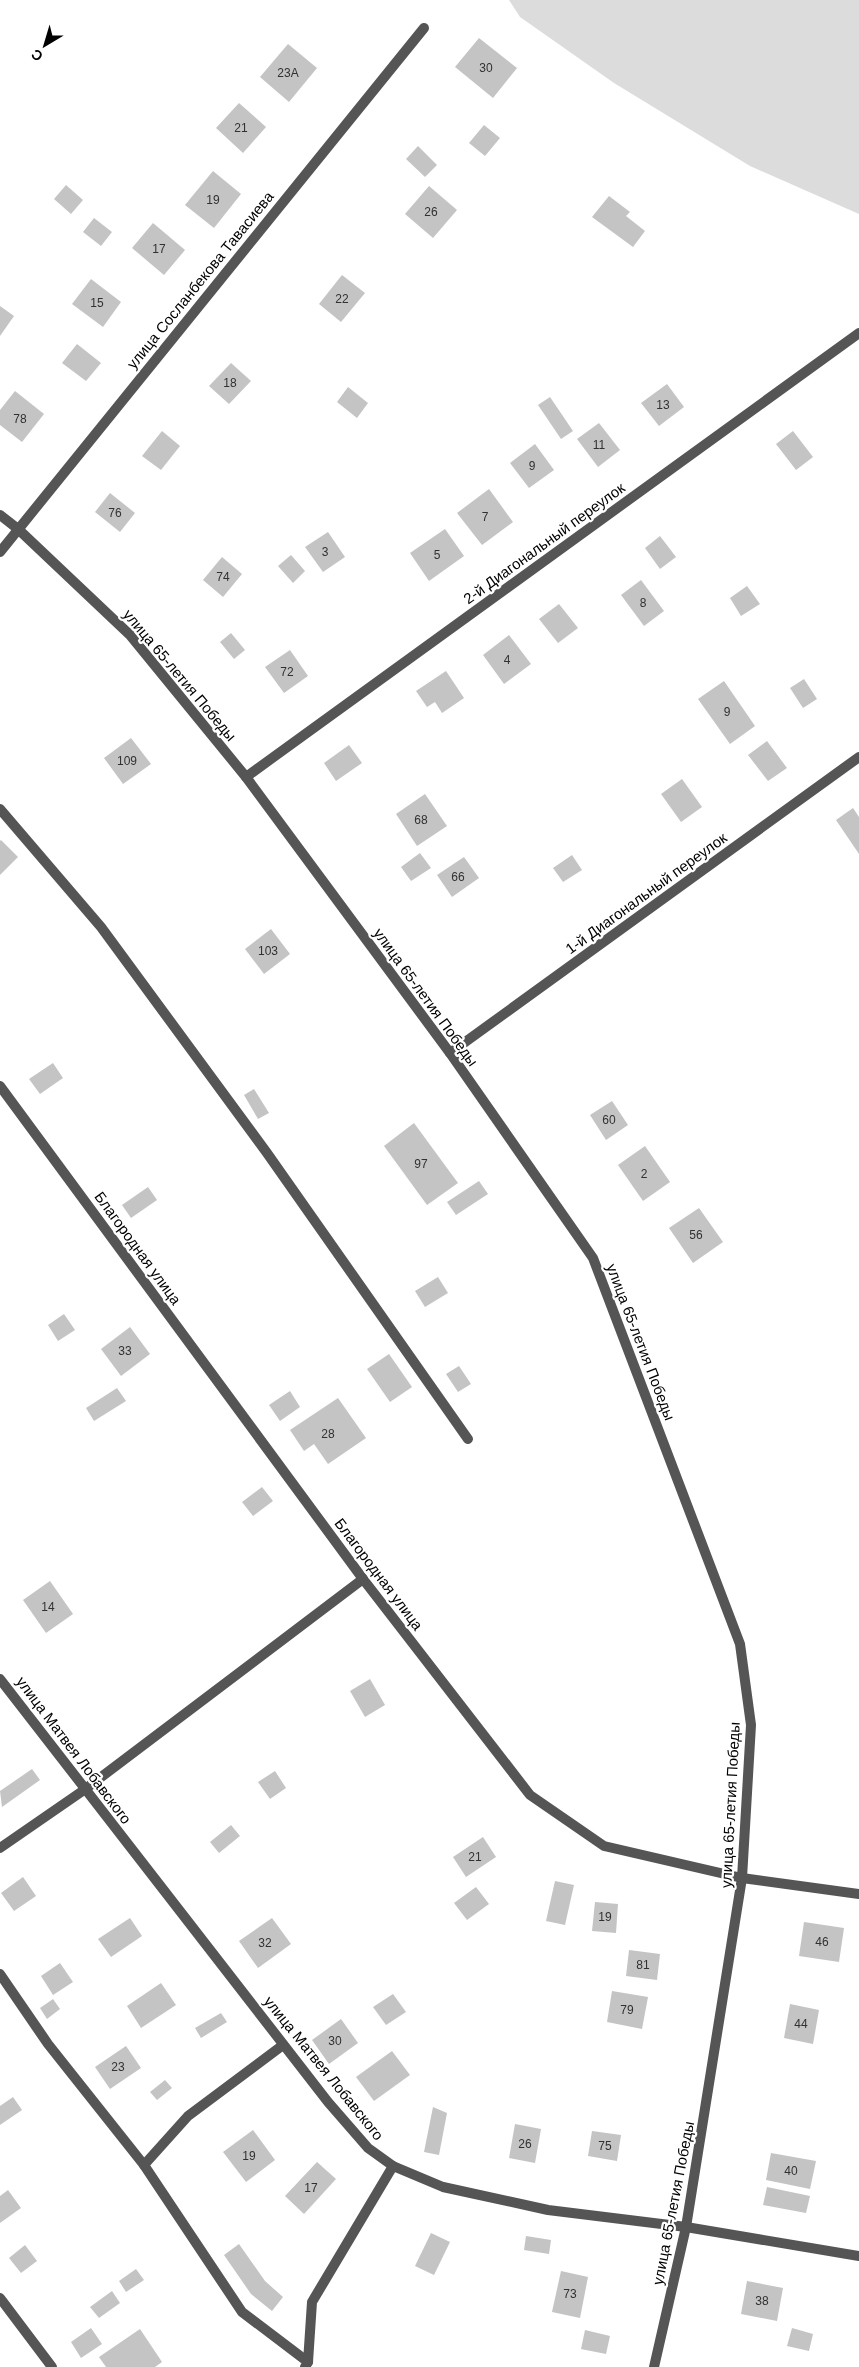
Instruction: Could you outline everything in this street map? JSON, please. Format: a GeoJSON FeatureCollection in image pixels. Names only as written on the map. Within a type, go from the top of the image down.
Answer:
{"type":"FeatureCollection","features":[{"type":"Feature","properties":{"kind":"street","name":"улица Сосланбекова Тавасиева"},"geometry":{"type":"LineString","coordinates":[[0,552],[424,28]]}},
{"type":"Feature","properties":{"kind":"street","name":"2-й Диагональный переулок"},"geometry":{"type":"LineString","coordinates":[[246,776],[859,333]]}},
{"type":"Feature","properties":{"kind":"street","name":"улица 65-летия Победы"},"geometry":{"type":"LineString","coordinates":[[0,515],[18,529],[130,635],[246,776],[450,1053],[593,1258],[740,1644],[751,1725],[742,1878],[686,2227],[654,2367]]}},
{"type":"Feature","properties":{"kind":"street","name":"1-й Диагональный переулок"},"geometry":{"type":"LineString","coordinates":[[450,1053],[859,756]]}},
{"type":"Feature","properties":{"kind":"street"},"geometry":{"type":"LineString","coordinates":[[0,808],[101,927],[266,1153],[468,1439]]}},
{"type":"Feature","properties":{"kind":"street","name":"Благородная улица"},"geometry":{"type":"LineString","coordinates":[[0,1086],[363,1579],[530,1795],[604,1846],[742,1878],[859,1894]]}},
{"type":"Feature","properties":{"kind":"street"},"geometry":{"type":"LineString","coordinates":[[0,1848],[84,1790],[363,1579]]}},
{"type":"Feature","properties":{"kind":"street","name":"улица Матвея Лобавского"},"geometry":{"type":"LineString","coordinates":[[0,1679],[84,1790],[283,2044],[368,2148],[393,2166],[443,2187],[548,2210],[686,2227],[859,2256]]}},
{"type":"Feature","properties":{"kind":"street"},"geometry":{"type":"LineString","coordinates":[[0,1974],[48,2044],[144,2165],[242,2312],[306,2364]]}},
{"type":"Feature","properties":{"kind":"street"},"geometry":{"type":"LineString","coordinates":[[144,2165],[188,2116],[283,2044]]}},
{"type":"Feature","properties":{"kind":"street"},"geometry":{"type":"LineString","coordinates":[[306,2364],[312,2302],[393,2166]]}},
{"type":"Feature","properties":{"kind":"street"},"geometry":{"type":"LineString","coordinates":[[0,2298],[52,2367]]}},
{"type":"Feature","properties":{"kind":"shaded area"},"geometry":{"type":"Polygon","coordinates":[[[509,0],[859,0],[859,214],[750,166],[614,83],[520,17],[509,0]]]}},
{"type":"Feature","properties":{"kind":"building"},"geometry":{"type":"Polygon","coordinates":[[[479,38],[517,68],[493,98],[455,67],[479,38]]]}},
{"type":"Feature","properties":{"kind":"building"},"geometry":{"type":"Polygon","coordinates":[[[288,44],[317,68],[289,102],[260,77],[288,44]]]}},
{"type":"Feature","properties":{"kind":"building"},"geometry":{"type":"Polygon","coordinates":[[[239,103],[266,127],[243,153],[216,128],[239,103]]]}},
{"type":"Feature","properties":{"kind":"building"},"geometry":{"type":"Polygon","coordinates":[[[484,125],[500,138],[485,156],[469,143],[484,125]]]}},
{"type":"Feature","properties":{"kind":"building"},"geometry":{"type":"Polygon","coordinates":[[[418,146],[437,165],[425,177],[406,159],[418,146]]]}},
{"type":"Feature","properties":{"kind":"building"},"geometry":{"type":"Polygon","coordinates":[[[213,171],[241,194],[214,228],[185,205],[213,171]]]}},
{"type":"Feature","properties":{"kind":"building"},"geometry":{"type":"Polygon","coordinates":[[[66,185],[83,200],[71,214],[54,199],[66,185]]]}},
{"type":"Feature","properties":{"kind":"building"},"geometry":{"type":"Polygon","coordinates":[[[429,186],[457,210],[433,238],[405,214],[429,186]]]}},
{"type":"Feature","properties":{"kind":"building"},"geometry":{"type":"Polygon","coordinates":[[[609,196],[630,212],[626,216],[645,231],[633,247],[592,217],[609,196]]]}},
{"type":"Feature","properties":{"kind":"building"},"geometry":{"type":"Polygon","coordinates":[[[94,218],[112,232],[101,246],[83,232],[94,218]]]}},
{"type":"Feature","properties":{"kind":"building"},"geometry":{"type":"Polygon","coordinates":[[[153,223],[185,250],[164,275],[132,248],[153,223]]]}},
{"type":"Feature","properties":{"kind":"building"},"geometry":{"type":"Polygon","coordinates":[[[342,275],[365,293],[341,322],[319,304],[342,275]]]}},
{"type":"Feature","properties":{"kind":"building"},"geometry":{"type":"Polygon","coordinates":[[[91,279],[121,302],[103,327],[72,304],[91,279]]]}},
{"type":"Feature","properties":{"kind":"building"},"geometry":{"type":"Polygon","coordinates":[[[0,306],[14,316],[0,336],[0,306]]]}},
{"type":"Feature","properties":{"kind":"building"},"geometry":{"type":"Polygon","coordinates":[[[77,344],[101,363],[86,381],[62,363],[77,344]]]}},
{"type":"Feature","properties":{"kind":"building"},"geometry":{"type":"Polygon","coordinates":[[[231,363],[251,381],[229,404],[209,386],[231,363]]]}},
{"type":"Feature","properties":{"kind":"building"},"geometry":{"type":"Polygon","coordinates":[[[667,384],[684,407],[659,426],[641,403],[667,384]]]}},
{"type":"Feature","properties":{"kind":"building"},"geometry":{"type":"Polygon","coordinates":[[[348,387],[368,403],[357,418],[337,402],[348,387]]]}},
{"type":"Feature","properties":{"kind":"building"},"geometry":{"type":"Polygon","coordinates":[[[15,391],[44,414],[22,442],[0,425],[0,410],[15,391]]]}},
{"type":"Feature","properties":{"kind":"building"},"geometry":{"type":"Polygon","coordinates":[[[550,397],[573,431],[561,439],[538,405],[550,397]]]}},
{"type":"Feature","properties":{"kind":"building"},"geometry":{"type":"Polygon","coordinates":[[[599,423],[620,450],[598,467],[577,439],[599,423]]]}},
{"type":"Feature","properties":{"kind":"building"},"geometry":{"type":"Polygon","coordinates":[[[162,431],[180,446],[161,470],[142,456],[162,431]]]}},
{"type":"Feature","properties":{"kind":"building"},"geometry":{"type":"Polygon","coordinates":[[[793,431],[813,457],[796,470],[776,444],[793,431]]]}},
{"type":"Feature","properties":{"kind":"building"},"geometry":{"type":"Polygon","coordinates":[[[535,444],[554,470],[529,488],[510,463],[535,444]]]}},
{"type":"Feature","properties":{"kind":"building"},"geometry":{"type":"Polygon","coordinates":[[[489,489],[513,522],[482,545],[457,513],[489,489]]]}},
{"type":"Feature","properties":{"kind":"building"},"geometry":{"type":"Polygon","coordinates":[[[110,493],[135,513],[120,532],[95,512],[110,493]]]}},
{"type":"Feature","properties":{"kind":"building"},"geometry":{"type":"Polygon","coordinates":[[[445,529],[464,556],[429,581],[410,553],[445,529]]]}},
{"type":"Feature","properties":{"kind":"building"},"geometry":{"type":"Polygon","coordinates":[[[328,532],[345,557],[323,572],[305,547],[328,532]]]}},
{"type":"Feature","properties":{"kind":"building"},"geometry":{"type":"Polygon","coordinates":[[[660,536],[676,557],[660,569],[645,548],[660,536]]]}},
{"type":"Feature","properties":{"kind":"building"},"geometry":{"type":"Polygon","coordinates":[[[291,555],[305,571],[293,583],[278,566],[291,555]]]}},
{"type":"Feature","properties":{"kind":"building"},"geometry":{"type":"Polygon","coordinates":[[[222,557],[242,574],[223,597],[203,580],[222,557]]]}},
{"type":"Feature","properties":{"kind":"building"},"geometry":{"type":"Polygon","coordinates":[[[641,580],[664,611],[644,626],[621,595],[641,580]]]}},
{"type":"Feature","properties":{"kind":"building"},"geometry":{"type":"Polygon","coordinates":[[[747,586],[760,604],[741,616],[730,598],[747,586]]]}},
{"type":"Feature","properties":{"kind":"building"},"geometry":{"type":"Polygon","coordinates":[[[559,604],[578,628],[558,643],[539,619],[559,604]]]}},
{"type":"Feature","properties":{"kind":"building"},"geometry":{"type":"Polygon","coordinates":[[[231,633],[245,650],[234,659],[220,642],[231,633]]]}},
{"type":"Feature","properties":{"kind":"building"},"geometry":{"type":"Polygon","coordinates":[[[509,635],[531,664],[504,684],[483,655],[509,635]]]}},
{"type":"Feature","properties":{"kind":"building"},"geometry":{"type":"Polygon","coordinates":[[[290,650],[308,676],[284,693],[265,667],[290,650]]]}},
{"type":"Feature","properties":{"kind":"building"},"geometry":{"type":"Polygon","coordinates":[[[446,671],[464,698],[442,713],[435,702],[427,707],[416,691],[446,671]]]}},
{"type":"Feature","properties":{"kind":"building"},"geometry":{"type":"Polygon","coordinates":[[[804,679],[817,699],[803,708],[790,688],[804,679]]]}},
{"type":"Feature","properties":{"kind":"building"},"geometry":{"type":"Polygon","coordinates":[[[724,681],[755,726],[730,744],[698,699],[724,681]]]}},
{"type":"Feature","properties":{"kind":"building"},"geometry":{"type":"Polygon","coordinates":[[[131,738],[151,764],[123,784],[104,758],[131,738]]]}},
{"type":"Feature","properties":{"kind":"building"},"geometry":{"type":"Polygon","coordinates":[[[767,741],[787,768],[768,781],[748,755],[767,741]]]}},
{"type":"Feature","properties":{"kind":"building"},"geometry":{"type":"Polygon","coordinates":[[[349,745],[362,763],[336,781],[324,763],[349,745]]]}},
{"type":"Feature","properties":{"kind":"building"},"geometry":{"type":"Polygon","coordinates":[[[682,779],[702,807],[681,822],[661,794],[682,779]]]}},
{"type":"Feature","properties":{"kind":"building"},"geometry":{"type":"Polygon","coordinates":[[[425,794],[447,826],[417,846],[396,814],[425,794]]]}},
{"type":"Feature","properties":{"kind":"building"},"geometry":{"type":"Polygon","coordinates":[[[853,808],[859,817],[859,854],[836,820],[853,808]]]}},
{"type":"Feature","properties":{"kind":"building"},"geometry":{"type":"Polygon","coordinates":[[[0,841],[18,857],[0,875],[0,841]]]}},
{"type":"Feature","properties":{"kind":"building"},"geometry":{"type":"Polygon","coordinates":[[[420,853],[431,868],[411,881],[401,867],[420,853]]]}},
{"type":"Feature","properties":{"kind":"building"},"geometry":{"type":"Polygon","coordinates":[[[572,855],[582,870],[563,882],[553,868],[572,855]]]}},
{"type":"Feature","properties":{"kind":"building"},"geometry":{"type":"Polygon","coordinates":[[[464,857],[479,878],[452,897],[437,875],[464,857]]]}},
{"type":"Feature","properties":{"kind":"building"},"geometry":{"type":"Polygon","coordinates":[[[271,929],[290,954],[264,974],[245,949],[271,929]]]}},
{"type":"Feature","properties":{"kind":"building"},"geometry":{"type":"Polygon","coordinates":[[[53,1063],[63,1078],[40,1094],[29,1079],[53,1063]]]}},
{"type":"Feature","properties":{"kind":"building"},"geometry":{"type":"Polygon","coordinates":[[[254,1089],[269,1113],[258,1119],[244,1095],[254,1089]]]}},
{"type":"Feature","properties":{"kind":"building"},"geometry":{"type":"Polygon","coordinates":[[[612,1101],[628,1125],[606,1140],[590,1115],[612,1101]]]}},
{"type":"Feature","properties":{"kind":"building"},"geometry":{"type":"Polygon","coordinates":[[[414,1123],[458,1183],[427,1205],[384,1146],[414,1123]]]}},
{"type":"Feature","properties":{"kind":"building"},"geometry":{"type":"Polygon","coordinates":[[[645,1146],[670,1182],[643,1201],[618,1165],[645,1146]]]}},
{"type":"Feature","properties":{"kind":"building"},"geometry":{"type":"Polygon","coordinates":[[[479,1181],[488,1194],[456,1215],[447,1202],[479,1181]]]}},
{"type":"Feature","properties":{"kind":"building"},"geometry":{"type":"Polygon","coordinates":[[[148,1187],[157,1200],[131,1218],[122,1205],[148,1187]]]}},
{"type":"Feature","properties":{"kind":"building"},"geometry":{"type":"Polygon","coordinates":[[[699,1208],[723,1242],[693,1263],[669,1228],[699,1208]]]}},
{"type":"Feature","properties":{"kind":"building"},"geometry":{"type":"Polygon","coordinates":[[[438,1277],[448,1293],[425,1307],[415,1291],[438,1277]]]}},
{"type":"Feature","properties":{"kind":"building"},"geometry":{"type":"Polygon","coordinates":[[[64,1314],[75,1330],[58,1341],[48,1325],[64,1314]]]}},
{"type":"Feature","properties":{"kind":"building"},"geometry":{"type":"Polygon","coordinates":[[[130,1327],[150,1354],[121,1376],[101,1349],[130,1327]]]}},
{"type":"Feature","properties":{"kind":"building"},"geometry":{"type":"Polygon","coordinates":[[[389,1354],[412,1387],[390,1402],[367,1369],[389,1354]]]}},
{"type":"Feature","properties":{"kind":"building"},"geometry":{"type":"Polygon","coordinates":[[[459,1366],[471,1384],[458,1392],[446,1374],[459,1366]]]}},
{"type":"Feature","properties":{"kind":"building"},"geometry":{"type":"Polygon","coordinates":[[[117,1388],[126,1401],[94,1421],[86,1408],[117,1388]]]}},
{"type":"Feature","properties":{"kind":"building"},"geometry":{"type":"Polygon","coordinates":[[[290,1391],[300,1407],[280,1421],[269,1405],[290,1391]]]}},
{"type":"Feature","properties":{"kind":"building"},"geometry":{"type":"Polygon","coordinates":[[[338,1398],[366,1438],[328,1464],[314,1444],[304,1451],[290,1430],[338,1398]]]}},
{"type":"Feature","properties":{"kind":"building"},"geometry":{"type":"Polygon","coordinates":[[[262,1487],[273,1501],[253,1516],[242,1502],[262,1487]]]}},
{"type":"Feature","properties":{"kind":"building"},"geometry":{"type":"Polygon","coordinates":[[[50,1581],[73,1614],[46,1633],[23,1600],[50,1581]]]}},
{"type":"Feature","properties":{"kind":"building"},"geometry":{"type":"Polygon","coordinates":[[[370,1679],[385,1705],[365,1717],[350,1691],[370,1679]]]}},
{"type":"Feature","properties":{"kind":"building"},"geometry":{"type":"Polygon","coordinates":[[[32,1769],[40,1780],[2,1807],[0,1791],[32,1769]]]}},
{"type":"Feature","properties":{"kind":"building"},"geometry":{"type":"Polygon","coordinates":[[[275,1771],[286,1788],[270,1799],[258,1782],[275,1771]]]}},
{"type":"Feature","properties":{"kind":"building"},"geometry":{"type":"Polygon","coordinates":[[[231,1825],[240,1836],[219,1853],[210,1842],[231,1825]]]}},
{"type":"Feature","properties":{"kind":"building"},"geometry":{"type":"Polygon","coordinates":[[[483,1837],[496,1857],[466,1877],[453,1857],[483,1837]]]}},
{"type":"Feature","properties":{"kind":"building"},"geometry":{"type":"Polygon","coordinates":[[[23,1877],[36,1896],[14,1911],[1,1893],[23,1877]]]}},
{"type":"Feature","properties":{"kind":"building"},"geometry":{"type":"Polygon","coordinates":[[[555,1881],[574,1885],[565,1925],[546,1921],[555,1881]]]}},
{"type":"Feature","properties":{"kind":"building"},"geometry":{"type":"Polygon","coordinates":[[[476,1887],[489,1904],[467,1920],[454,1903],[476,1887]]]}},
{"type":"Feature","properties":{"kind":"building"},"geometry":{"type":"Polygon","coordinates":[[[595,1902],[618,1904],[616,1933],[592,1931],[595,1902]]]}},
{"type":"Feature","properties":{"kind":"building"},"geometry":{"type":"Polygon","coordinates":[[[130,1918],[142,1936],[111,1957],[98,1939],[130,1918]]]}},
{"type":"Feature","properties":{"kind":"building"},"geometry":{"type":"Polygon","coordinates":[[[272,1918],[291,1944],[258,1968],[239,1941],[272,1918]]]}},
{"type":"Feature","properties":{"kind":"building"},"geometry":{"type":"Polygon","coordinates":[[[804,1922],[844,1928],[839,1962],[799,1956],[804,1922]]]}},
{"type":"Feature","properties":{"kind":"building"},"geometry":{"type":"Polygon","coordinates":[[[629,1950],[660,1954],[657,1980],[626,1976],[629,1950]]]}},
{"type":"Feature","properties":{"kind":"building"},"geometry":{"type":"Polygon","coordinates":[[[60,1963],[73,1982],[53,1995],[41,1976],[60,1963]]]}},
{"type":"Feature","properties":{"kind":"building"},"geometry":{"type":"Polygon","coordinates":[[[161,1983],[176,2005],[141,2028],[127,2006],[161,1983]]]}},
{"type":"Feature","properties":{"kind":"building"},"geometry":{"type":"Polygon","coordinates":[[[612,1991],[648,1997],[642,2029],[607,2022],[612,1991]]]}},
{"type":"Feature","properties":{"kind":"building"},"geometry":{"type":"Polygon","coordinates":[[[393,1994],[406,2012],[386,2025],[373,2007],[393,1994]]]}},
{"type":"Feature","properties":{"kind":"building"},"geometry":{"type":"Polygon","coordinates":[[[53,1999],[60,2009],[47,2019],[40,2008],[53,1999]]]}},
{"type":"Feature","properties":{"kind":"building"},"geometry":{"type":"Polygon","coordinates":[[[790,2004],[819,2010],[813,2044],[784,2038],[790,2004]]]}},
{"type":"Feature","properties":{"kind":"building"},"geometry":{"type":"Polygon","coordinates":[[[221,2013],[227,2022],[201,2038],[195,2028],[221,2013]]]}},
{"type":"Feature","properties":{"kind":"building"},"geometry":{"type":"Polygon","coordinates":[[[341,2019],[358,2043],[329,2064],[312,2040],[341,2019]]]}},
{"type":"Feature","properties":{"kind":"building"},"geometry":{"type":"Polygon","coordinates":[[[126,2046],[141,2068],[110,2089],[95,2067],[126,2046]]]}},
{"type":"Feature","properties":{"kind":"building"},"geometry":{"type":"Polygon","coordinates":[[[392,2051],[410,2075],[374,2101],[356,2077],[392,2051]]]}},
{"type":"Feature","properties":{"kind":"building"},"geometry":{"type":"Polygon","coordinates":[[[165,2080],[172,2088],[157,2100],[150,2092],[165,2080]]]}},
{"type":"Feature","properties":{"kind":"building"},"geometry":{"type":"Polygon","coordinates":[[[13,2097],[22,2110],[0,2125],[0,2106],[13,2097]]]}},
{"type":"Feature","properties":{"kind":"building"},"geometry":{"type":"Polygon","coordinates":[[[433,2107],[447,2113],[439,2155],[424,2152],[433,2107]]]}},
{"type":"Feature","properties":{"kind":"building"},"geometry":{"type":"Polygon","coordinates":[[[515,2124],[541,2129],[535,2163],[509,2158],[515,2124]]]}},
{"type":"Feature","properties":{"kind":"building"},"geometry":{"type":"Polygon","coordinates":[[[253,2130],[275,2160],[246,2182],[223,2152],[253,2130]]]}},
{"type":"Feature","properties":{"kind":"building"},"geometry":{"type":"Polygon","coordinates":[[[592,2131],[621,2135],[617,2161],[588,2156],[592,2131]]]}},
{"type":"Feature","properties":{"kind":"building"},"geometry":{"type":"Polygon","coordinates":[[[771,2153],[816,2161],[810,2189],[766,2180],[771,2153]]]}},
{"type":"Feature","properties":{"kind":"building"},"geometry":{"type":"Polygon","coordinates":[[[317,2162],[336,2179],[304,2214],[285,2196],[317,2162]]]}},
{"type":"Feature","properties":{"kind":"building"},"geometry":{"type":"Polygon","coordinates":[[[767,2187],[810,2196],[806,2213],[763,2205],[767,2187]]]}},
{"type":"Feature","properties":{"kind":"building"},"geometry":{"type":"Polygon","coordinates":[[[8,2190],[21,2208],[0,2223],[0,2196],[8,2190]]]}},
{"type":"Feature","properties":{"kind":"building"},"geometry":{"type":"Polygon","coordinates":[[[431,2233],[450,2242],[434,2275],[415,2266],[431,2233]]]}},
{"type":"Feature","properties":{"kind":"building"},"geometry":{"type":"Polygon","coordinates":[[[526,2236],[551,2240],[549,2254],[524,2250],[526,2236]]]}},
{"type":"Feature","properties":{"kind":"building"},"geometry":{"type":"Polygon","coordinates":[[[239,2244],[265,2281],[283,2297],[272,2311],[251,2294],[224,2255],[239,2244]]]}},
{"type":"Feature","properties":{"kind":"building"},"geometry":{"type":"Polygon","coordinates":[[[25,2245],[37,2261],[21,2273],[9,2258],[25,2245]]]}},
{"type":"Feature","properties":{"kind":"building"},"geometry":{"type":"Polygon","coordinates":[[[136,2269],[144,2280],[126,2292],[119,2281],[136,2269]]]}},
{"type":"Feature","properties":{"kind":"building"},"geometry":{"type":"Polygon","coordinates":[[[561,2271],[588,2277],[580,2318],[552,2312],[561,2271]]]}},
{"type":"Feature","properties":{"kind":"building"},"geometry":{"type":"Polygon","coordinates":[[[747,2281],[783,2288],[777,2321],[741,2314],[747,2281]]]}},
{"type":"Feature","properties":{"kind":"building"},"geometry":{"type":"Polygon","coordinates":[[[112,2291],[120,2303],[99,2318],[90,2307],[112,2291]]]}},
{"type":"Feature","properties":{"kind":"building"},"geometry":{"type":"Polygon","coordinates":[[[91,2328],[102,2344],[81,2358],[71,2342],[91,2328]]]}},
{"type":"Feature","properties":{"kind":"building"},"geometry":{"type":"Polygon","coordinates":[[[792,2328],[813,2334],[809,2351],[787,2346],[792,2328]]]}},
{"type":"Feature","properties":{"kind":"building"},"geometry":{"type":"Polygon","coordinates":[[[140,2329],[162,2362],[155,2367],[106,2367],[99,2357],[140,2329]]]}},
{"type":"Feature","properties":{"kind":"building"},"geometry":{"type":"Polygon","coordinates":[[[585,2330],[610,2336],[606,2354],[581,2349],[585,2330]]]}}]}
